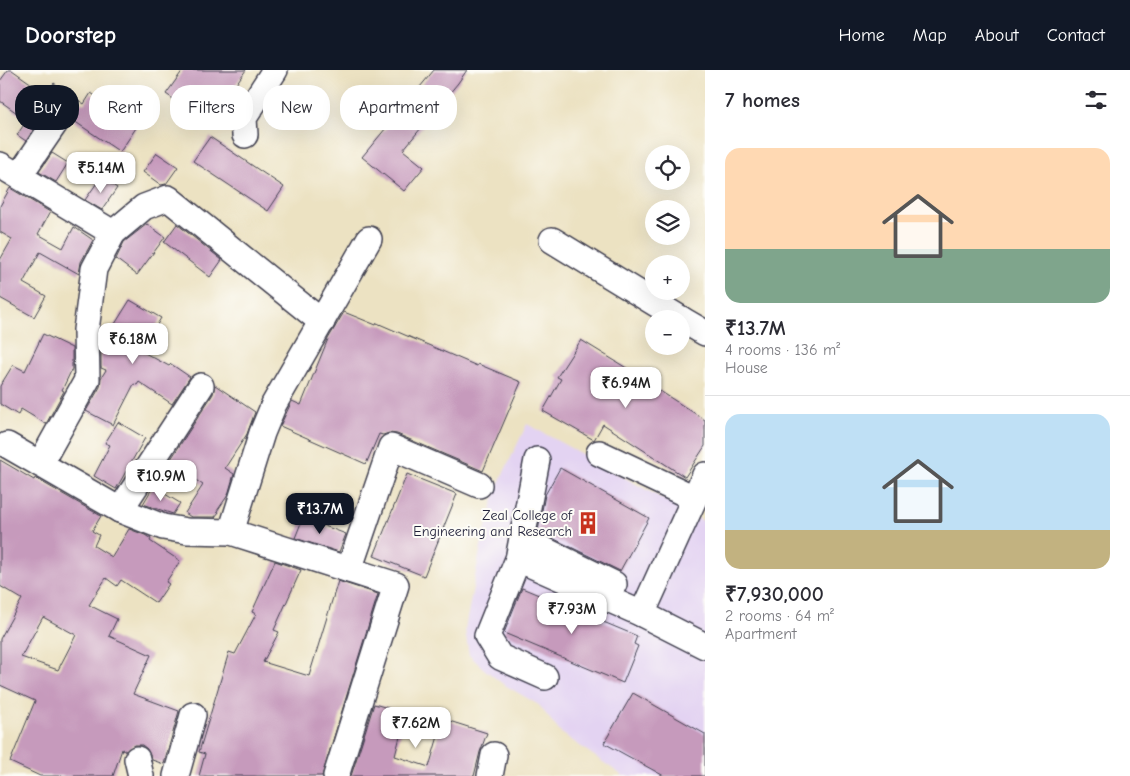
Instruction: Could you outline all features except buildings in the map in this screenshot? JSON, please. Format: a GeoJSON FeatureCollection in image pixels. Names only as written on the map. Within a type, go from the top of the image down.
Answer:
{"type":"FeatureCollection","features":[{"type":"Feature","properties":{"kind":"street"},"geometry":{"type":"LineString","coordinates":[[245,135],[244,118],[275,70]]}},
{"type":"Feature","properties":{"kind":"street"},"geometry":{"type":"LineString","coordinates":[[46,130],[9,171],[113,233]]}},
{"type":"Feature","properties":{"kind":"street"},"geometry":{"type":"LineString","coordinates":[[40,464],[87,380],[86,330],[94,270],[113,233],[144,207],[168,198],[322,322]]}},
{"type":"Feature","properties":{"kind":"street"},"geometry":{"type":"LineString","coordinates":[[231,532],[262,433],[274,404],[369,239]]}},
{"type":"Feature","properties":{"kind":"street"},"geometry":{"type":"LineString","coordinates":[[552,240],[666,310]]}},
{"type":"Feature","properties":{"kind":"street"},"geometry":{"type":"LineString","coordinates":[[690,324],[705,333]]}},
{"type":"Feature","properties":{"kind":"street"},"geometry":{"type":"LineString","coordinates":[[120,510],[200,386]]}},
{"type":"Feature","properties":{"kind":"street"},"geometry":{"type":"LineString","coordinates":[[349,570],[391,448],[479,484]]}},
{"type":"Feature","properties":{"kind":"street"},"geometry":{"type":"LineString","coordinates":[[2,449],[40,464],[120,510],[163,527],[187,532],[231,532],[396,585],[336,776]]}},
{"type":"Feature","properties":{"kind":"street"},"geometry":{"type":"LineString","coordinates":[[599,453],[694,498]]}},
{"type":"Feature","properties":{"kind":"street"},"geometry":{"type":"LineString","coordinates":[[537,460],[520,549],[488,636],[500,657],[545,678]]}},
{"type":"Feature","properties":{"kind":"street"},"geometry":{"type":"LineString","coordinates":[[642,614],[705,474]]}},
{"type":"Feature","properties":{"kind":"street"},"geometry":{"type":"LineString","coordinates":[[520,549],[626,590]]}},
{"type":"Feature","properties":{"kind":"street"},"geometry":{"type":"LineString","coordinates":[[520,549],[705,646]]}},
{"type":"Feature","properties":{"kind":"street"},"geometry":{"type":"LineString","coordinates":[[176,776],[198,716],[190,776]]}},
{"type":"Feature","properties":{"kind":"shaded area"},"geometry":{"type":"Polygon","coordinates":[[[527,424],[705,522],[705,776],[623,776],[560,732],[539,705],[503,684],[469,655],[465,629],[481,546],[497,487],[527,424]]]}},
{"type":"Feature","properties":{"kind":"place","name":"Zeal College of Engineering and Research"},"geometry":{"type":"Point","coordinates":[588,523]}}]}
